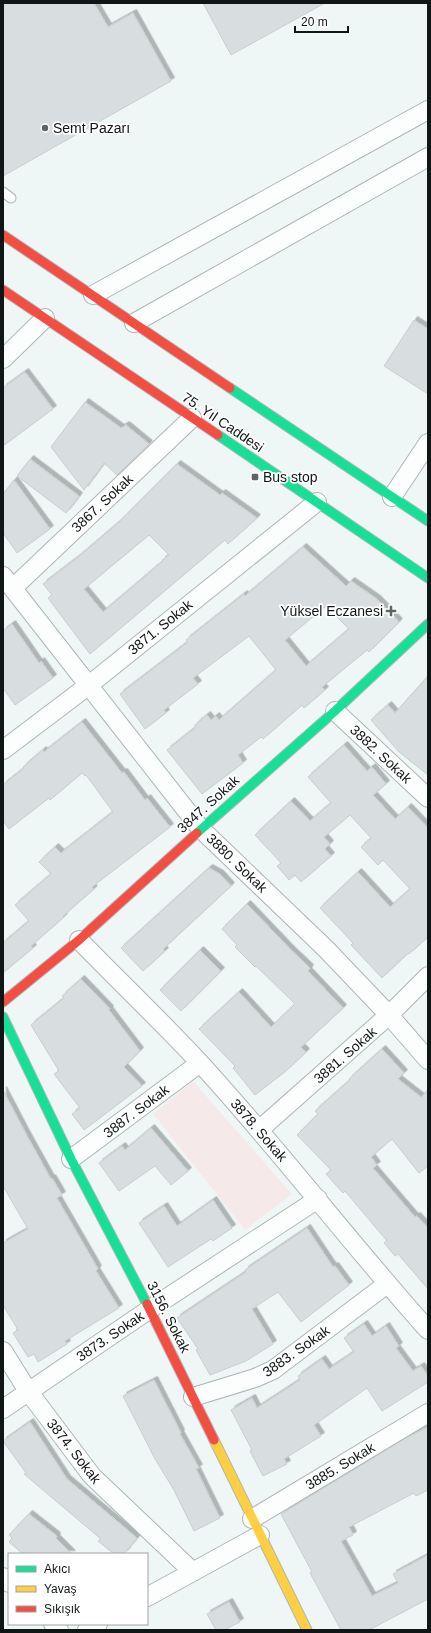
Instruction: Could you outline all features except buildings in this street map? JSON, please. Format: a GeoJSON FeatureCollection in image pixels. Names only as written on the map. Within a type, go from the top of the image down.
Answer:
{"type":"FeatureCollection","features":[{"type":"Feature","properties":{"kind":"street"},"geometry":{"type":"LineString","coordinates":[[93,295],[428,110]]}},
{"type":"Feature","properties":{"kind":"street"},"geometry":{"type":"LineString","coordinates":[[134,322],[428,157]]}},
{"type":"Feature","properties":{"kind":"street"},"geometry":{"type":"LineString","coordinates":[[3,235],[428,521]]}},
{"type":"Feature","properties":{"kind":"street","name":"75. Yıl Caddesi"},"geometry":{"type":"LineString","coordinates":[[3,290],[428,578]]}},
{"type":"Feature","properties":{"kind":"street"},"geometry":{"type":"LineString","coordinates":[[3,359],[45,318]]}},
{"type":"Feature","properties":{"kind":"street","name":"3867. Sokak"},"geometry":{"type":"LineString","coordinates":[[8,582],[192,418]]}},
{"type":"Feature","properties":{"kind":"street"},"geometry":{"type":"LineString","coordinates":[[392,497],[428,442]]}},
{"type":"Feature","properties":{"kind":"street","name":"3871. Sokak"},"geometry":{"type":"LineString","coordinates":[[3,750],[89,685],[317,502]]}},
{"type":"Feature","properties":{"kind":"street","name":"3880. Sokak"},"geometry":{"type":"LineString","coordinates":[[8,582],[200,829],[326,949],[389,1015],[428,1060]]}},
{"type":"Feature","properties":{"kind":"street","name":"3847. Sokak"},"geometry":{"type":"LineString","coordinates":[[3,1002],[79,940],[200,829],[335,711],[428,624]]}},
{"type":"Feature","properties":{"kind":"street","name":"3882. Sokak"},"geometry":{"type":"LineString","coordinates":[[335,711],[428,798]]}},
{"type":"Feature","properties":{"kind":"street","name":"3878. Sokak"},"geometry":{"type":"LineString","coordinates":[[79,940],[200,1063],[318,1199],[387,1284],[428,1330]]}},
{"type":"Feature","properties":{"kind":"street","name":"3881. Sokak"},"geometry":{"type":"LineString","coordinates":[[259,1130],[389,1015],[428,976]]}},
{"type":"Feature","properties":{"kind":"street","name":"3156. Sokak"},"geometry":{"type":"LineString","coordinates":[[3,1017],[71,1159],[150,1309],[307,1630]]}},
{"type":"Feature","properties":{"kind":"street","name":"3887. Sokak"},"geometry":{"type":"LineString","coordinates":[[71,1159],[200,1063]]}},
{"type":"Feature","properties":{"kind":"street","name":"3873. Sokak"},"geometry":{"type":"LineString","coordinates":[[3,1409],[150,1309],[318,1199]]}},
{"type":"Feature","properties":{"kind":"street","name":"3883. Sokak"},"geometry":{"type":"LineString","coordinates":[[193,1397],[255,1378],[273,1370],[387,1284]]}},
{"type":"Feature","properties":{"kind":"street","name":"3874. Sokak"},"geometry":{"type":"LineString","coordinates":[[3,1352],[28,1391],[92,1476],[193,1572]]}},
{"type":"Feature","properties":{"kind":"street","name":"3885. Sokak"},"geometry":{"type":"LineString","coordinates":[[252,1519],[428,1413]]}},
{"type":"Feature","properties":{"kind":"street"},"geometry":{"type":"LineString","coordinates":[[148,1596],[260,1535]]}},
{"type":"Feature","properties":{"kind":"street"},"geometry":{"type":"LineString","coordinates":[[87,1630],[96,1625]]}},
{"type":"Feature","properties":{"kind":"lane"},"geometry":{"type":"LineString","coordinates":[[3,192],[11,198]]}},
{"type":"Feature","properties":{"kind":"shaded area"},"geometry":{"type":"Polygon","coordinates":[[[193,1081],[292,1194],[245,1230],[153,1114],[193,1081]]]}},
{"type":"Feature","properties":{"kind":"traffic: fast"},"geometry":{"type":"LineString","coordinates":[[230,388],[428,521]]}},
{"type":"Feature","properties":{"kind":"traffic: fast"},"geometry":{"type":"LineString","coordinates":[[218,435],[428,578]]}},
{"type":"Feature","properties":{"kind":"traffic: fast"},"geometry":{"type":"LineString","coordinates":[[197,833],[335,711],[428,624]]}},
{"type":"Feature","properties":{"kind":"traffic: fast"},"geometry":{"type":"LineString","coordinates":[[3,1017],[71,1159],[147,1304]]}},
{"type":"Feature","properties":{"kind":"traffic: slow"},"geometry":{"type":"LineString","coordinates":[[214,1440],[307,1630]]}},
{"type":"Feature","properties":{"kind":"traffic: jam"},"geometry":{"type":"LineString","coordinates":[[3,235],[230,388]]}},
{"type":"Feature","properties":{"kind":"traffic: jam"},"geometry":{"type":"LineString","coordinates":[[3,290],[218,435]]}},
{"type":"Feature","properties":{"kind":"traffic: jam"},"geometry":{"type":"LineString","coordinates":[[3,1002],[79,940],[197,833]]}},
{"type":"Feature","properties":{"kind":"traffic: jam"},"geometry":{"type":"LineString","coordinates":[[147,1304],[214,1440]]}},
{"type":"Feature","properties":{"kind":"place","name":"Semt Pazarı"},"geometry":{"type":"Point","coordinates":[45,128]}},
{"type":"Feature","properties":{"kind":"place","name":"Bus stop"},"geometry":{"type":"Point","coordinates":[255,477]}},
{"type":"Feature","properties":{"kind":"place","name":"Yüksel Eczanesi"},"geometry":{"type":"Point","coordinates":[391,611]}}]}
